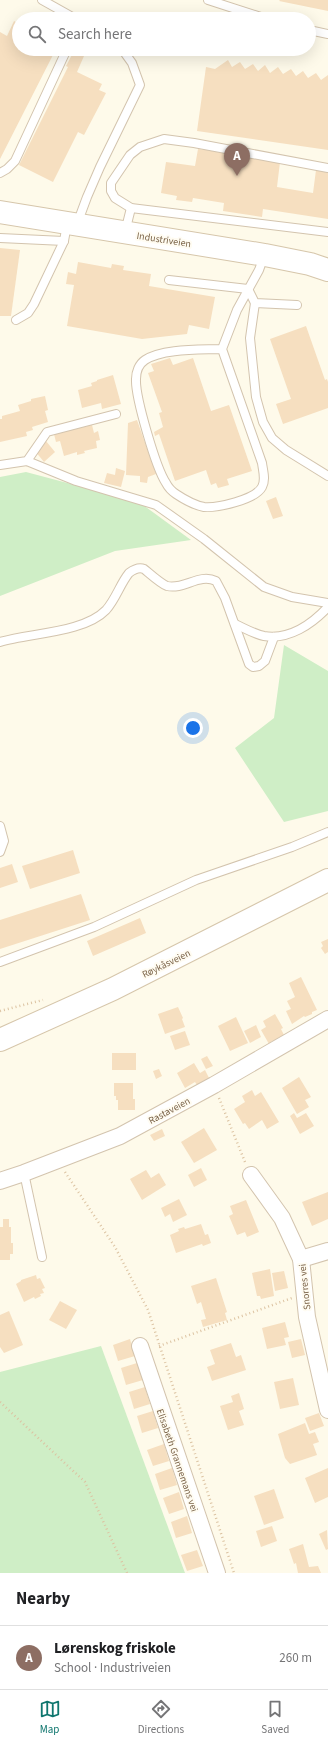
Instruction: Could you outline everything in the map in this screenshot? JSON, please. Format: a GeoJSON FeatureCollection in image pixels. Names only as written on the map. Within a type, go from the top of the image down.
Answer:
{"type":"FeatureCollection","features":[{"type":"Feature","properties":{"kind":"main road","name":"Industriveien"},"geometry":{"type":"LineString","coordinates":[[0,212],[69,230],[125,233],[265,255],[310,264],[328,270]]}},
{"type":"Feature","properties":{"kind":"main road","name":"Røykåsveien"},"geometry":{"type":"LineString","coordinates":[[0,1040],[113,989],[328,880]]}},
{"type":"Feature","properties":{"kind":"street","name":"Rastaveien"},"geometry":{"type":"LineString","coordinates":[[0,1181],[120,1136],[214,1085],[328,1019]]}},
{"type":"Feature","properties":{"kind":"street","name":"Snorres vei"},"geometry":{"type":"LineString","coordinates":[[251,1175],[282,1218],[301,1259],[304,1294],[310,1331],[328,1410]]}},
{"type":"Feature","properties":{"kind":"street"},"geometry":{"type":"LineString","coordinates":[[301,1259],[328,1251]]}},
{"type":"Feature","properties":{"kind":"street","name":"Elisabeth Grannemans vei"},"geometry":{"type":"LineString","coordinates":[[140,1346],[217,1573]]}},
{"type":"Feature","properties":{"kind":"lane"},"geometry":{"type":"LineString","coordinates":[[42,0],[63,12]]}},
{"type":"Feature","properties":{"kind":"lane"},"geometry":{"type":"LineString","coordinates":[[208,0],[245,12]]}},
{"type":"Feature","properties":{"kind":"lane"},"geometry":{"type":"LineString","coordinates":[[316,31],[328,34]]}},
{"type":"Feature","properties":{"kind":"lane"},"geometry":{"type":"LineString","coordinates":[[0,173],[7,169],[15,161],[64,56]]}},
{"type":"Feature","properties":{"kind":"lane"},"geometry":{"type":"LineString","coordinates":[[16,320],[28,313],[34,304],[140,85],[132,63],[127,56]]}},
{"type":"Feature","properties":{"kind":"lane"},"geometry":{"type":"LineString","coordinates":[[328,168],[194,143],[164,139],[151,142],[140,147],[130,155],[111,183],[111,191],[115,198],[131,208],[328,232]]}},
{"type":"Feature","properties":{"kind":"lane"},"geometry":{"type":"LineString","coordinates":[[125,233],[131,208]]}},
{"type":"Feature","properties":{"kind":"lane"},"geometry":{"type":"LineString","coordinates":[[0,238],[69,230]]}},
{"type":"Feature","properties":{"kind":"lane"},"geometry":{"type":"LineString","coordinates":[[222,349],[165,353],[154,356],[144,361],[138,370],[136,378],[137,396],[160,471],[166,484],[175,494],[193,504],[204,507],[217,507],[245,499],[257,493],[265,480],[262,463],[222,349],[237,310],[259,270],[265,255]]}},
{"type":"Feature","properties":{"kind":"lane"},"geometry":{"type":"LineString","coordinates":[[169,280],[248,289]]}},
{"type":"Feature","properties":{"kind":"lane"},"geometry":{"type":"LineString","coordinates":[[248,289],[255,303],[250,338],[256,397],[263,422],[272,438],[286,450],[328,476]]}},
{"type":"Feature","properties":{"kind":"lane"},"geometry":{"type":"LineString","coordinates":[[255,303],[297,304]]}},
{"type":"Feature","properties":{"kind":"lane"},"geometry":{"type":"LineString","coordinates":[[27,461],[47,432],[116,414]]}},
{"type":"Feature","properties":{"kind":"lane"},"geometry":{"type":"LineString","coordinates":[[0,466],[27,461],[76,481],[156,505],[204,539],[264,587],[292,597],[328,603]]}},
{"type":"Feature","properties":{"kind":"lane"},"geometry":{"type":"LineString","coordinates":[[0,642],[26,636],[55,632],[98,617],[108,607],[129,573],[132,570],[140,568],[144,569],[168,586],[180,585],[203,578],[214,580],[220,585],[247,659],[252,667],[259,666],[265,661],[274,637]]}},
{"type":"Feature","properties":{"kind":"lane"},"geometry":{"type":"LineString","coordinates":[[235,624],[264,636],[274,637],[299,629],[328,607]]}},
{"type":"Feature","properties":{"kind":"lane"},"geometry":{"type":"LineString","coordinates":[[0,826],[4,841],[0,852]]}},
{"type":"Feature","properties":{"kind":"lane"},"geometry":{"type":"LineString","coordinates":[[0,962],[94,927],[196,880],[292,847],[328,832]]}},
{"type":"Feature","properties":{"kind":"lane"},"geometry":{"type":"LineString","coordinates":[[24,1173],[42,1256]]}},
{"type":"Feature","properties":{"kind":"path"},"geometry":{"type":"LineString","coordinates":[[214,1085],[251,1175]]}},
{"type":"Feature","properties":{"kind":"path"},"geometry":{"type":"LineString","coordinates":[[140,1346],[159,1346],[304,1294]]}},
{"type":"Feature","properties":{"kind":"path"},"geometry":{"type":"LineString","coordinates":[[0,1402],[85,1482],[127,1573]]}},
{"type":"Feature","properties":{"kind":"green space"},"geometry":{"type":"Polygon","coordinates":[[[26,472],[139,502],[191,540],[115,551],[0,596],[0,477],[26,472]]]}},
{"type":"Feature","properties":{"kind":"green space"},"geometry":{"type":"Polygon","coordinates":[[[284,645],[328,671],[328,811],[284,822],[235,748],[274,718],[284,645]]]}},
{"type":"Feature","properties":{"kind":"green space"},"geometry":{"type":"Polygon","coordinates":[[[101,1346],[185,1573],[0,1573],[0,1372],[101,1346]]]}},
{"type":"Feature","properties":{"kind":"building"},"geometry":{"type":"Polygon","coordinates":[[[328,0],[328,11],[279,1],[328,0]]]}},
{"type":"Feature","properties":{"kind":"building"},"geometry":{"type":"Polygon","coordinates":[[[12,25],[12,56],[52,56],[0,159],[0,32],[7,36],[12,25]]]}},
{"type":"Feature","properties":{"kind":"building"},"geometry":{"type":"Polygon","coordinates":[[[71,56],[84,56],[77,72],[102,84],[99,90],[106,93],[84,135],[78,132],[53,182],[19,165],[68,67],[66,66],[71,56]]]}},
{"type":"Feature","properties":{"kind":"building"},"geometry":{"type":"Polygon","coordinates":[[[228,60],[232,67],[240,62],[245,69],[253,64],[258,71],[265,65],[270,73],[278,67],[283,74],[291,69],[296,76],[303,71],[308,78],[316,73],[321,80],[328,75],[328,150],[197,131],[206,67],[215,69],[228,60]]]}},
{"type":"Feature","properties":{"kind":"building"},"geometry":{"type":"Polygon","coordinates":[[[198,149],[224,152],[231,155],[239,154],[280,162],[277,187],[313,193],[316,170],[328,172],[328,219],[263,209],[262,217],[223,211],[224,203],[193,198],[192,202],[176,200],[177,196],[161,193],[166,162],[195,166],[198,149]]]}},
{"type":"Feature","properties":{"kind":"building"},"geometry":{"type":"Polygon","coordinates":[[[0,248],[20,250],[11,316],[0,316],[0,248]]]}},
{"type":"Feature","properties":{"kind":"building"},"geometry":{"type":"Polygon","coordinates":[[[78,262],[111,268],[112,264],[124,266],[123,270],[151,274],[149,286],[215,297],[209,329],[189,325],[187,334],[142,339],[67,326],[74,285],[66,284],[68,272],[76,274],[78,262]]]}},
{"type":"Feature","properties":{"kind":"building"},"geometry":{"type":"Polygon","coordinates":[[[306,326],[325,380],[327,379],[328,382],[328,408],[283,424],[276,404],[291,399],[270,339],[306,326]]]}},
{"type":"Feature","properties":{"kind":"building"},"geometry":{"type":"Polygon","coordinates":[[[170,358],[173,365],[193,358],[211,411],[229,405],[252,471],[227,479],[229,485],[218,488],[216,483],[211,485],[206,470],[175,481],[159,434],[155,436],[154,432],[163,427],[159,413],[162,412],[148,373],[154,371],[151,364],[170,358]]]}},
{"type":"Feature","properties":{"kind":"building"},"geometry":{"type":"Polygon","coordinates":[[[113,375],[121,404],[102,409],[101,403],[82,408],[78,390],[92,386],[91,383],[113,375]]]}},
{"type":"Feature","properties":{"kind":"building"},"geometry":{"type":"Polygon","coordinates":[[[45,396],[48,410],[45,411],[48,422],[32,427],[33,430],[26,432],[27,436],[0,442],[0,419],[2,419],[2,416],[20,411],[18,405],[31,401],[31,399],[45,396]]]}},
{"type":"Feature","properties":{"kind":"building"},"geometry":{"type":"Polygon","coordinates":[[[137,420],[156,474],[148,477],[147,483],[140,482],[140,476],[126,475],[128,423],[137,420]]]}},
{"type":"Feature","properties":{"kind":"building"},"geometry":{"type":"Polygon","coordinates":[[[92,425],[94,433],[98,431],[100,440],[96,441],[97,448],[84,451],[85,453],[77,455],[77,452],[64,456],[60,441],[56,442],[54,434],[92,425]]]}},
{"type":"Feature","properties":{"kind":"building"},"geometry":{"type":"Polygon","coordinates":[[[46,441],[55,452],[44,462],[35,451],[46,441]]]}},
{"type":"Feature","properties":{"kind":"building"},"geometry":{"type":"Polygon","coordinates":[[[116,468],[125,471],[121,487],[104,483],[107,473],[115,475],[116,468]]]}},
{"type":"Feature","properties":{"kind":"building"},"geometry":{"type":"Polygon","coordinates":[[[276,497],[283,516],[273,519],[266,501],[276,497]]]}},
{"type":"Feature","properties":{"kind":"building"},"geometry":{"type":"Polygon","coordinates":[[[73,850],[80,873],[30,889],[22,866],[73,850]]]}},
{"type":"Feature","properties":{"kind":"building"},"geometry":{"type":"Polygon","coordinates":[[[12,864],[18,882],[0,888],[0,868],[12,864]]]}},
{"type":"Feature","properties":{"kind":"building"},"geometry":{"type":"Polygon","coordinates":[[[81,894],[90,920],[0,949],[0,920],[81,894]]]}},
{"type":"Feature","properties":{"kind":"building"},"geometry":{"type":"Polygon","coordinates":[[[140,918],[146,933],[93,956],[87,941],[140,918]]]}},
{"type":"Feature","properties":{"kind":"building"},"geometry":{"type":"Polygon","coordinates":[[[328,939],[328,952],[325,954],[321,948],[323,946],[321,942],[328,939]]]}},
{"type":"Feature","properties":{"kind":"building"},"geometry":{"type":"Polygon","coordinates":[[[301,977],[317,1010],[292,1024],[286,1011],[291,1009],[287,1001],[295,997],[289,983],[301,977]]]}},
{"type":"Feature","properties":{"kind":"building"},"geometry":{"type":"Polygon","coordinates":[[[178,1007],[185,1027],[165,1034],[158,1014],[178,1007]]]}},
{"type":"Feature","properties":{"kind":"building"},"geometry":{"type":"Polygon","coordinates":[[[275,1014],[283,1028],[281,1029],[284,1035],[278,1038],[279,1041],[274,1044],[272,1041],[269,1044],[261,1030],[266,1027],[263,1021],[275,1014]]]}},
{"type":"Feature","properties":{"kind":"building"},"geometry":{"type":"Polygon","coordinates":[[[236,1017],[248,1043],[230,1051],[218,1026],[236,1017]]]}},
{"type":"Feature","properties":{"kind":"building"},"geometry":{"type":"Polygon","coordinates":[[[256,1025],[261,1037],[250,1043],[244,1031],[256,1025]]]}},
{"type":"Feature","properties":{"kind":"building"},"geometry":{"type":"Polygon","coordinates":[[[185,1031],[190,1045],[175,1050],[170,1036],[185,1031]]]}},
{"type":"Feature","properties":{"kind":"building"},"geometry":{"type":"Polygon","coordinates":[[[112,1053],[136,1053],[136,1070],[112,1070],[112,1053]]]}},
{"type":"Feature","properties":{"kind":"building"},"geometry":{"type":"Polygon","coordinates":[[[207,1056],[213,1066],[206,1069],[201,1059],[207,1056]]]}},
{"type":"Feature","properties":{"kind":"building"},"geometry":{"type":"Polygon","coordinates":[[[194,1063],[200,1073],[205,1070],[209,1078],[197,1085],[195,1082],[185,1088],[177,1073],[194,1063]]]}},
{"type":"Feature","properties":{"kind":"building"},"geometry":{"type":"Polygon","coordinates":[[[159,1069],[162,1076],[156,1079],[153,1071],[159,1069]]]}},
{"type":"Feature","properties":{"kind":"building"},"geometry":{"type":"Polygon","coordinates":[[[299,1077],[311,1097],[305,1100],[309,1107],[297,1114],[282,1088],[299,1077]]]}},
{"type":"Feature","properties":{"kind":"building"},"geometry":{"type":"Polygon","coordinates":[[[114,1083],[133,1083],[135,1110],[118,1110],[118,1100],[116,1100],[116,1096],[114,1096],[114,1083]]]}},
{"type":"Feature","properties":{"kind":"building"},"geometry":{"type":"Polygon","coordinates":[[[252,1090],[255,1096],[261,1092],[279,1122],[267,1129],[262,1120],[249,1129],[245,1123],[243,1124],[234,1109],[245,1102],[242,1096],[252,1090]]]}},
{"type":"Feature","properties":{"kind":"building"},"geometry":{"type":"Polygon","coordinates":[[[294,1113],[297,1118],[306,1113],[314,1126],[300,1134],[290,1116],[294,1113]]]}},
{"type":"Feature","properties":{"kind":"building"},"geometry":{"type":"Polygon","coordinates":[[[204,1128],[217,1150],[194,1163],[181,1142],[204,1128]]]}},
{"type":"Feature","properties":{"kind":"building"},"geometry":{"type":"Polygon","coordinates":[[[162,1129],[165,1136],[154,1141],[150,1135],[162,1129]]]}},
{"type":"Feature","properties":{"kind":"building"},"geometry":{"type":"Polygon","coordinates":[[[201,1168],[207,1180],[194,1187],[188,1175],[201,1168]]]}},
{"type":"Feature","properties":{"kind":"building"},"geometry":{"type":"Polygon","coordinates":[[[146,1170],[151,1178],[159,1173],[166,1185],[142,1200],[130,1179],[146,1170]]]}},
{"type":"Feature","properties":{"kind":"building"},"geometry":{"type":"Polygon","coordinates":[[[328,1192],[328,1219],[312,1226],[302,1202],[328,1192]]]}},
{"type":"Feature","properties":{"kind":"building"},"geometry":{"type":"Polygon","coordinates":[[[179,1199],[187,1215],[173,1222],[170,1214],[165,1217],[161,1208],[179,1199]]]}},
{"type":"Feature","properties":{"kind":"building"},"geometry":{"type":"Polygon","coordinates":[[[246,1200],[259,1232],[247,1237],[245,1232],[237,1235],[229,1216],[233,1214],[230,1206],[246,1200]]]}},
{"type":"Feature","properties":{"kind":"building"},"geometry":{"type":"Polygon","coordinates":[[[3,1219],[9,1219],[9,1227],[11,1227],[13,1254],[10,1254],[10,1260],[0,1260],[0,1227],[3,1227],[3,1219]]]}},
{"type":"Feature","properties":{"kind":"building"},"geometry":{"type":"Polygon","coordinates":[[[201,1224],[205,1235],[208,1234],[211,1243],[203,1246],[202,1244],[176,1253],[170,1235],[179,1231],[178,1229],[184,1227],[185,1229],[201,1224]]]}},
{"type":"Feature","properties":{"kind":"building"},"geometry":{"type":"Polygon","coordinates":[[[270,1269],[274,1296],[261,1299],[260,1296],[257,1296],[252,1273],[270,1269]]]}},
{"type":"Feature","properties":{"kind":"building"},"geometry":{"type":"Polygon","coordinates":[[[284,1271],[288,1288],[275,1291],[272,1273],[284,1271]]]}},
{"type":"Feature","properties":{"kind":"building"},"geometry":{"type":"Polygon","coordinates":[[[36,1275],[37,1279],[40,1278],[45,1288],[42,1289],[44,1293],[40,1294],[41,1296],[35,1299],[34,1297],[24,1302],[16,1284],[21,1280],[36,1275]]]}},
{"type":"Feature","properties":{"kind":"building"},"geometry":{"type":"Polygon","coordinates":[[[216,1278],[227,1312],[225,1313],[227,1320],[203,1327],[201,1320],[206,1319],[201,1302],[197,1304],[191,1286],[216,1278]]]}},
{"type":"Feature","properties":{"kind":"building"},"geometry":{"type":"Polygon","coordinates":[[[60,1301],[77,1310],[66,1329],[49,1320],[60,1301]]]}},
{"type":"Feature","properties":{"kind":"building"},"geometry":{"type":"Polygon","coordinates":[[[9,1311],[23,1345],[4,1353],[0,1347],[0,1315],[9,1311]]]}},
{"type":"Feature","properties":{"kind":"building"},"geometry":{"type":"Polygon","coordinates":[[[285,1322],[289,1337],[284,1338],[286,1345],[267,1349],[262,1328],[285,1322]]]}},
{"type":"Feature","properties":{"kind":"building"},"geometry":{"type":"Polygon","coordinates":[[[130,1339],[135,1356],[118,1361],[113,1345],[130,1339]]]}},
{"type":"Feature","properties":{"kind":"building"},"geometry":{"type":"Polygon","coordinates":[[[301,1339],[305,1355],[292,1358],[288,1342],[301,1339]]]}},
{"type":"Feature","properties":{"kind":"building"},"geometry":{"type":"Polygon","coordinates":[[[231,1343],[236,1357],[241,1355],[246,1370],[212,1381],[207,1367],[215,1364],[210,1350],[231,1343]]]}},
{"type":"Feature","properties":{"kind":"building"},"geometry":{"type":"Polygon","coordinates":[[[137,1363],[143,1380],[126,1385],[121,1368],[137,1363]]]}},
{"type":"Feature","properties":{"kind":"building"},"geometry":{"type":"Polygon","coordinates":[[[293,1378],[299,1405],[280,1409],[274,1382],[293,1378]]]}},
{"type":"Feature","properties":{"kind":"building"},"geometry":{"type":"Polygon","coordinates":[[[145,1387],[150,1404],[134,1409],[129,1392],[145,1387]]]}},
{"type":"Feature","properties":{"kind":"building"},"geometry":{"type":"Polygon","coordinates":[[[239,1393],[244,1409],[239,1411],[244,1425],[228,1430],[220,1406],[233,1402],[231,1396],[239,1393]]]}},
{"type":"Feature","properties":{"kind":"building"},"geometry":{"type":"Polygon","coordinates":[[[153,1411],[158,1428],[142,1433],[137,1416],[153,1411]]]}},
{"type":"Feature","properties":{"kind":"building"},"geometry":{"type":"Polygon","coordinates":[[[319,1413],[324,1426],[310,1431],[305,1418],[319,1413]]]}},
{"type":"Feature","properties":{"kind":"building"},"geometry":{"type":"Polygon","coordinates":[[[305,1423],[309,1434],[315,1432],[319,1442],[313,1444],[317,1455],[290,1464],[285,1458],[278,1434],[305,1423]]]}},
{"type":"Feature","properties":{"kind":"building"},"geometry":{"type":"Polygon","coordinates":[[[164,1444],[169,1461],[153,1466],[147,1450],[164,1444]]]}},
{"type":"Feature","properties":{"kind":"building"},"geometry":{"type":"Polygon","coordinates":[[[172,1468],[177,1485],[160,1490],[155,1474],[172,1468]]]}},
{"type":"Feature","properties":{"kind":"building"},"geometry":{"type":"Polygon","coordinates":[[[328,1468],[328,1497],[315,1503],[305,1478],[328,1468]]]}},
{"type":"Feature","properties":{"kind":"building"},"geometry":{"type":"Polygon","coordinates":[[[274,1489],[284,1518],[264,1525],[254,1496],[274,1489]]]}},
{"type":"Feature","properties":{"kind":"building"},"geometry":{"type":"Polygon","coordinates":[[[179,1492],[184,1509],[169,1514],[163,1498],[179,1492]]]}},
{"type":"Feature","properties":{"kind":"building"},"geometry":{"type":"Polygon","coordinates":[[[187,1516],[192,1533],[176,1538],[171,1522],[187,1516]]]}},
{"type":"Feature","properties":{"kind":"building"},"geometry":{"type":"Polygon","coordinates":[[[272,1526],[277,1541],[261,1547],[256,1531],[272,1526]]]}},
{"type":"Feature","properties":{"kind":"building"},"geometry":{"type":"Polygon","coordinates":[[[327,1530],[328,1549],[326,1550],[319,1534],[327,1530]]]}},
{"type":"Feature","properties":{"kind":"building"},"geometry":{"type":"Polygon","coordinates":[[[303,1544],[309,1567],[318,1566],[321,1573],[298,1573],[296,1563],[294,1564],[289,1549],[303,1544]]]}},
{"type":"Feature","properties":{"kind":"building"},"geometry":{"type":"Polygon","coordinates":[[[197,1550],[203,1566],[187,1571],[181,1555],[197,1550]]]}},
{"type":"Feature","properties":{"kind":"place","name":"Lørenskog friskole"},"geometry":{"type":"Point","coordinates":[237,176]}}]}
